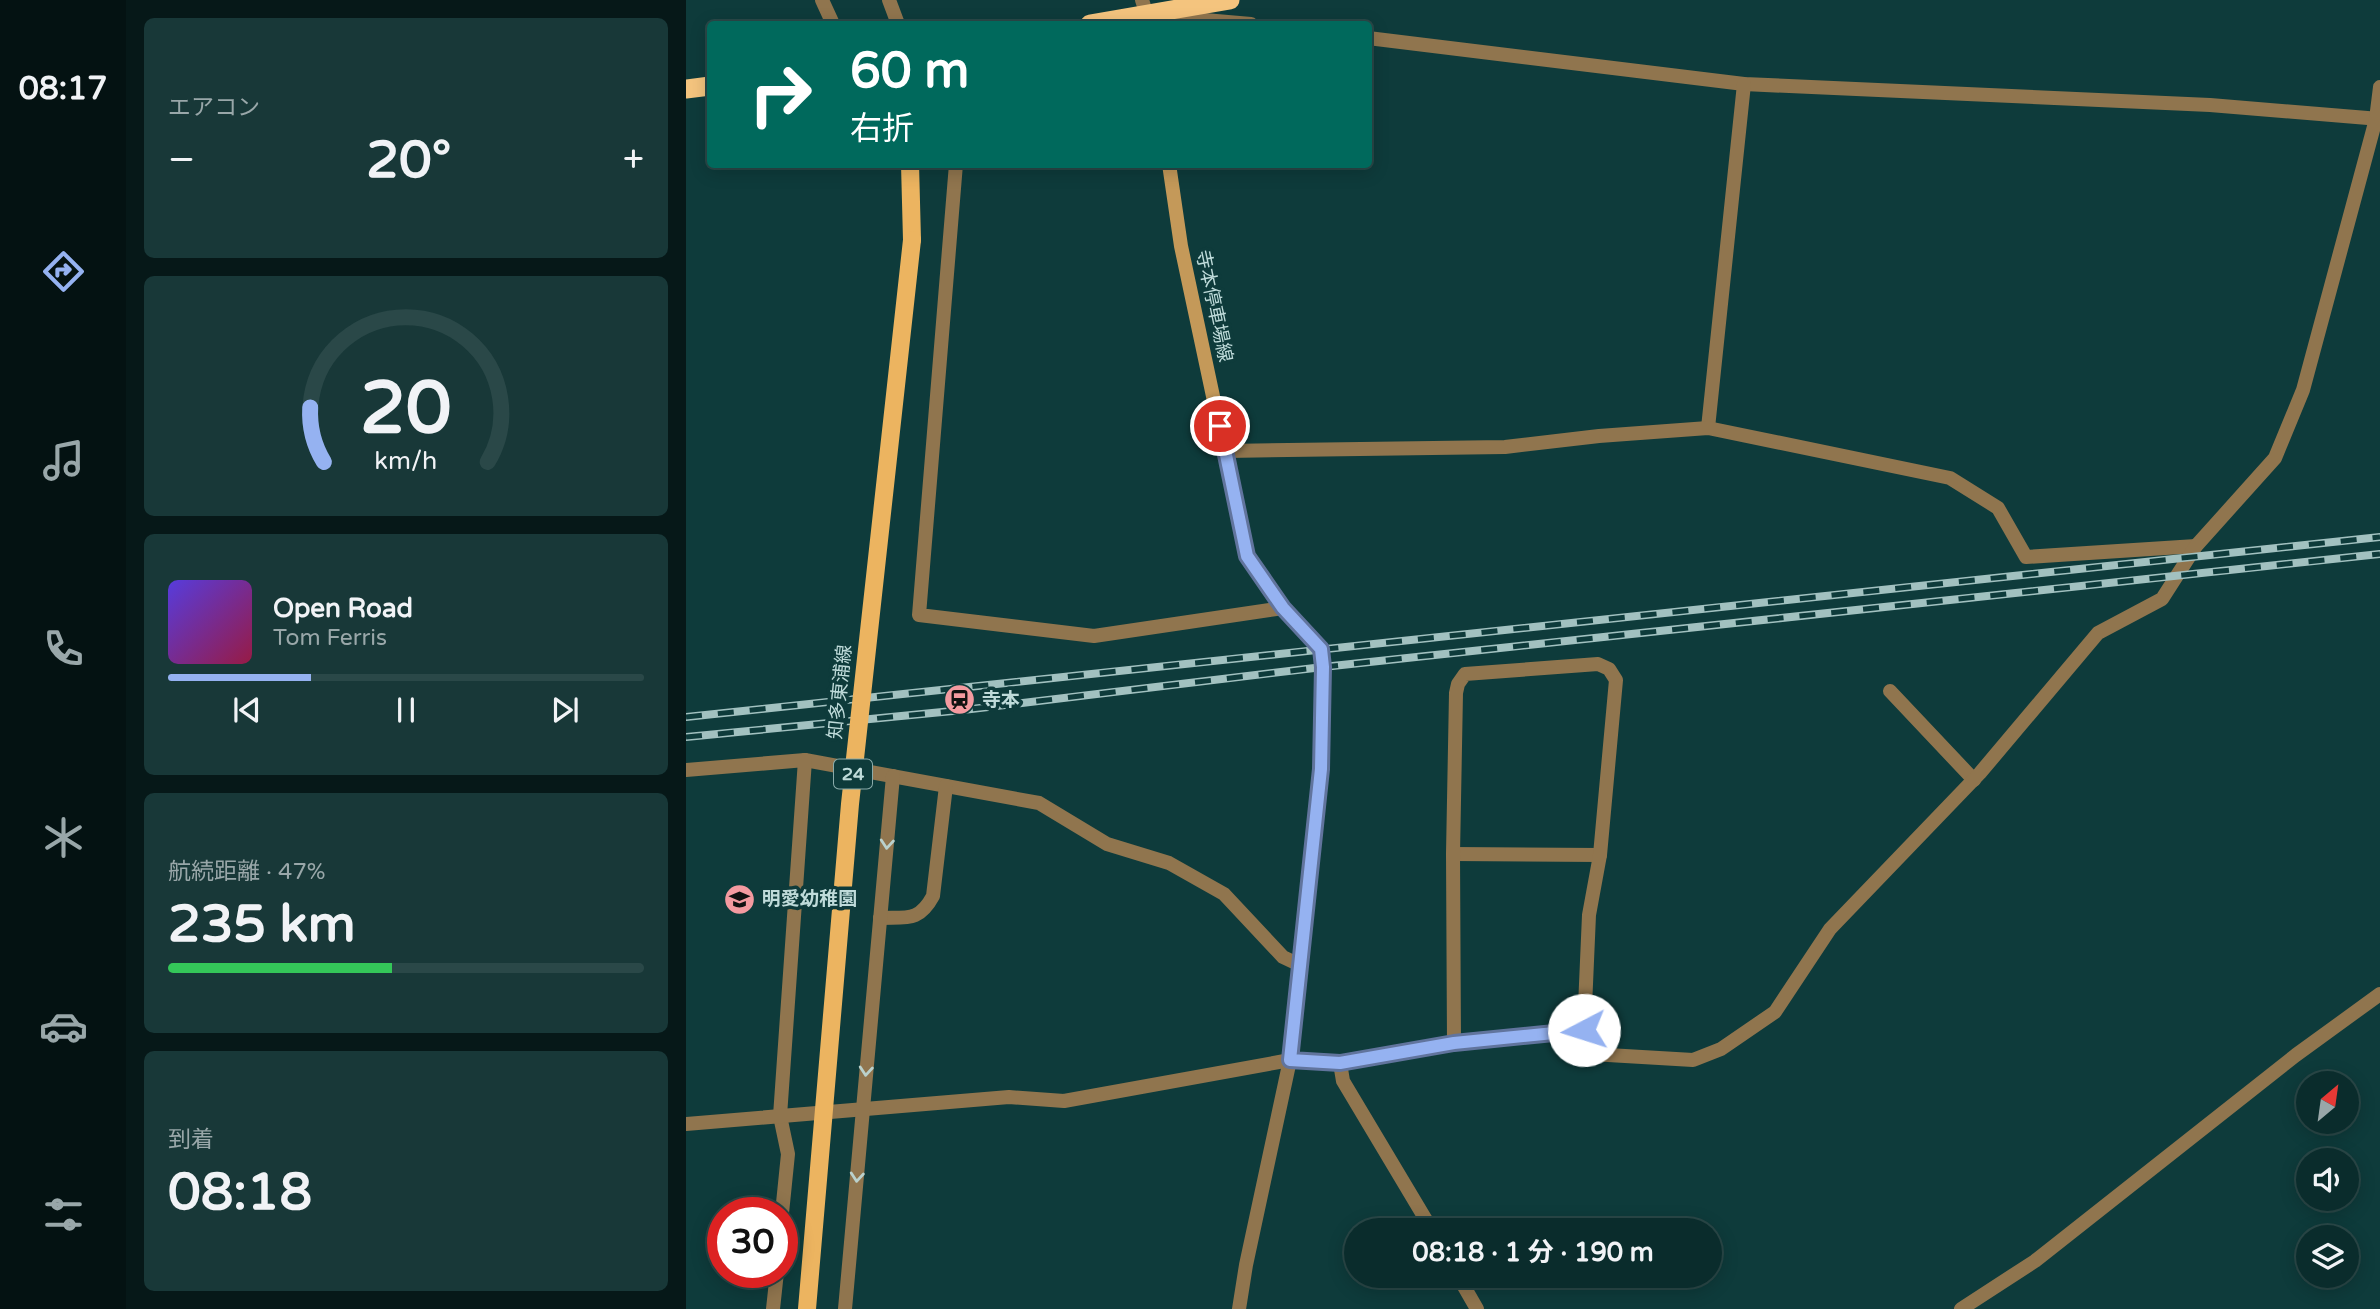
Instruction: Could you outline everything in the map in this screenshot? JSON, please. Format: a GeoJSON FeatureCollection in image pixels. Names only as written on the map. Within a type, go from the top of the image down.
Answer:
{"type":"FeatureCollection","features":[{"type":"Feature","properties":{"kind":"highway"},"geometry":{"type":"LineString","coordinates":[[1105,21],[1230,0]]}},
{"type":"Feature","properties":{"kind":"highway"},"geometry":{"type":"LineString","coordinates":[[686,89],[707,86]]}},
{"type":"Feature","properties":{"kind":"main road","name":"知多東浦線"},"geometry":{"type":"LineString","coordinates":[[807,1309],[850,804],[912,240],[911,168]]}},
{"type":"Feature","properties":{"kind":"main road","name":"寺本停車場線"},"geometry":{"type":"LineString","coordinates":[[1170,168],[1181,246],[1247,556],[1283,608]]}},
{"type":"Feature","properties":{"kind":"street"},"geometry":{"type":"LineString","coordinates":[[822,0],[832,21]]}},
{"type":"Feature","properties":{"kind":"street"},"geometry":{"type":"LineString","coordinates":[[889,0],[897,21]]}},
{"type":"Feature","properties":{"kind":"street"},"geometry":{"type":"LineString","coordinates":[[1146,13],[1222,21]]}},
{"type":"Feature","properties":{"kind":"street"},"geometry":{"type":"LineString","coordinates":[[1372,38],[1744,84],[2210,105],[2378,119]]}},
{"type":"Feature","properties":{"kind":"street"},"geometry":{"type":"LineString","coordinates":[[1708,428],[1744,84]]}},
{"type":"Feature","properties":{"kind":"street"},"geometry":{"type":"LineString","coordinates":[[1454,1043],[1456,693],[1465,674],[1598,664],[1609,669],[1616,680],[1600,855],[1589,915],[1584,1030],[1591,1054],[1693,1060],[1721,1049],[1775,1012],[1830,929],[1974,780],[2098,633],[2162,599],[2196,546],[2275,458],[2303,390],[2378,119],[2380,87]]}},
{"type":"Feature","properties":{"kind":"street"},"geometry":{"type":"LineString","coordinates":[[956,168],[919,615],[1094,636],[1283,608],[1321,649],[1321,769],[1290,1060],[1239,1309]]}},
{"type":"Feature","properties":{"kind":"street"},"geometry":{"type":"LineString","coordinates":[[1226,451],[1505,447],[1599,436],[1708,428],[1950,478],[1998,508],[2026,557],[2196,546]]}},
{"type":"Feature","properties":{"kind":"street"},"geometry":{"type":"LineString","coordinates":[[1890,691],[1974,780]]}},
{"type":"Feature","properties":{"kind":"street"},"geometry":{"type":"LineString","coordinates":[[686,769],[806,760],[1039,803],[1107,845],[1169,863],[1224,894],[1283,957],[1300,965]]}},
{"type":"Feature","properties":{"kind":"street"},"geometry":{"type":"LineString","coordinates":[[784,1197],[788,1154],[780,1116],[806,760]]}},
{"type":"Feature","properties":{"kind":"street"},"geometry":{"type":"LineString","coordinates":[[845,1309],[892,776]]}},
{"type":"Feature","properties":{"kind":"street"},"geometry":{"type":"LineString","coordinates":[[880,918],[911,917],[925,910],[933,896],[946,786]]}},
{"type":"Feature","properties":{"kind":"street"},"geometry":{"type":"LineString","coordinates":[[1453,854],[1600,855]]}},
{"type":"Feature","properties":{"kind":"street"},"geometry":{"type":"LineString","coordinates":[[1961,1309],[2035,1262],[2296,1055],[2380,994]]}},
{"type":"Feature","properties":{"kind":"street"},"geometry":{"type":"LineString","coordinates":[[686,1124],[1009,1097],[1064,1101],[1290,1060],[1340,1063],[1454,1043],[1584,1030]]}},
{"type":"Feature","properties":{"kind":"street"},"geometry":{"type":"LineString","coordinates":[[1340,1063],[1343,1081],[1425,1218]]}},
{"type":"Feature","properties":{"kind":"street"},"geometry":{"type":"LineString","coordinates":[[773,1309],[775,1288]]}},
{"type":"Feature","properties":{"kind":"street"},"geometry":{"type":"LineString","coordinates":[[1465,1288],[1478,1309]]}},
{"type":"Feature","properties":{"kind":"railway"},"geometry":{"type":"LineString","coordinates":[[686,717],[2380,537]]}},
{"type":"Feature","properties":{"kind":"railway"},"geometry":{"type":"LineString","coordinates":[[686,737],[963,710],[1323,667],[2380,554]]}},
{"type":"Feature","properties":{"kind":"place","name":"寺本"},"geometry":{"type":"Point","coordinates":[959,700]}},
{"type":"Feature","properties":{"kind":"place","name":"明愛幼稚園"},"geometry":{"type":"Point","coordinates":[739,899]}},
{"type":"Feature","properties":{"kind":"route"},"geometry":{"type":"LineString","coordinates":[[1220,426],[1247,556],[1283,608],[1321,649],[1323,667],[1321,769],[1290,1060],[1340,1063],[1454,1043],[1584,1030]]}}]}
